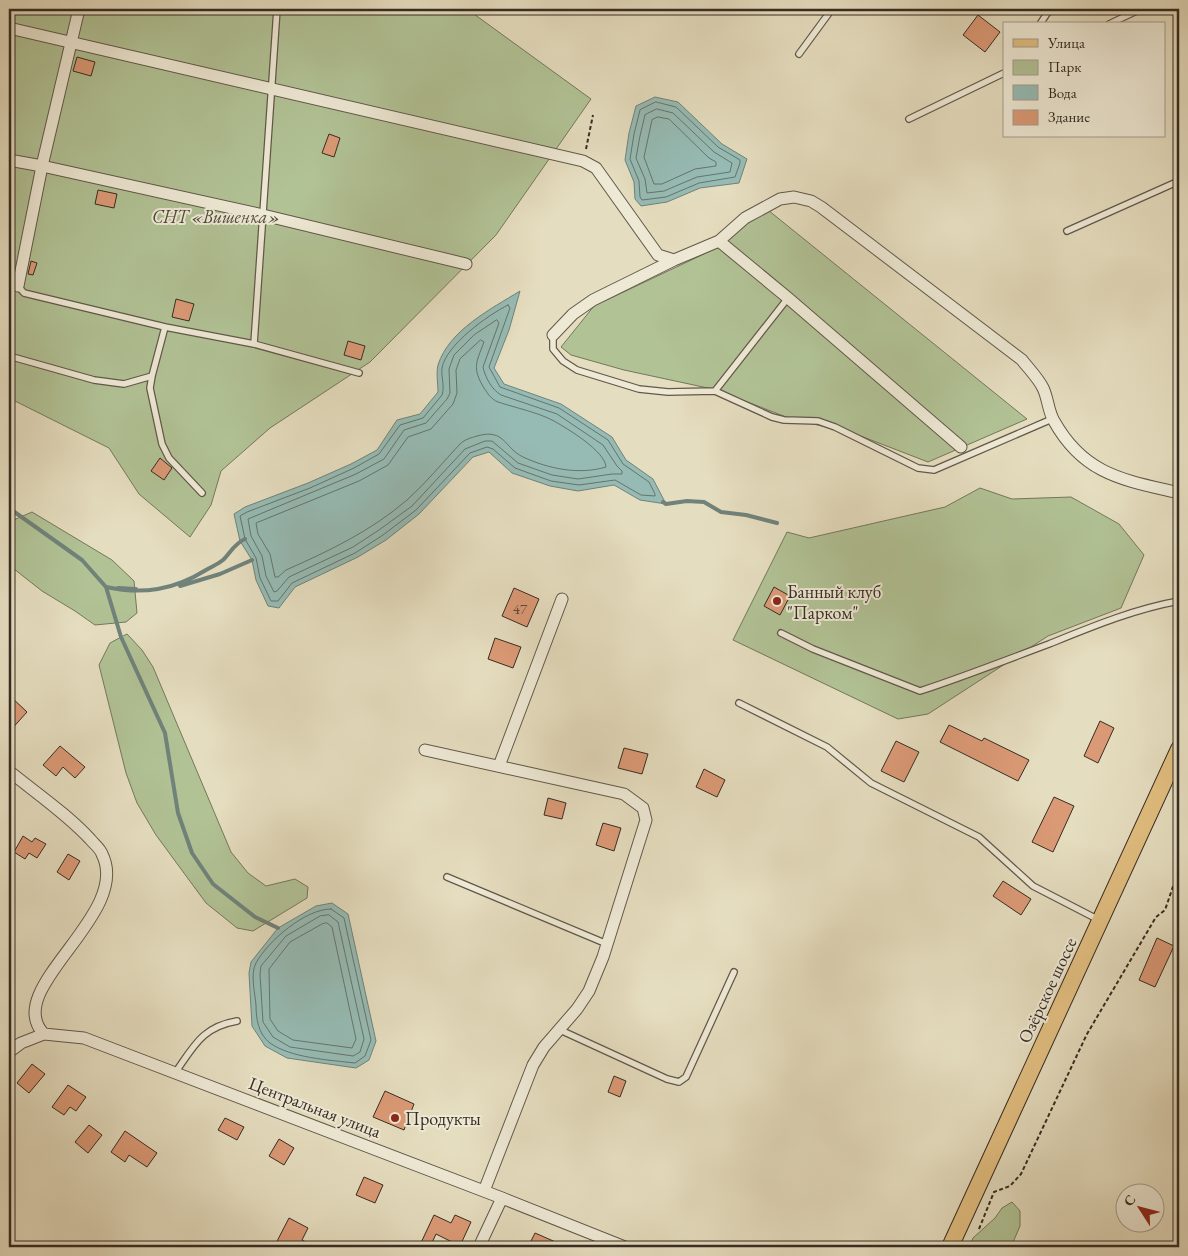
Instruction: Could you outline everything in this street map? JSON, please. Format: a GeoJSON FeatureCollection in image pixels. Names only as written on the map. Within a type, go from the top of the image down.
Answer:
{"type":"FeatureCollection","features":[{"type":"Feature","properties":{"kind":"main road","name":"Озёрское шоссе"},"geometry":{"type":"LineString","coordinates":[[950,1247],[1179,749]]}},
{"type":"Feature","properties":{"kind":"street"},"geometry":{"type":"LineString","coordinates":[[18,286],[42,166],[79,9]]}},
{"type":"Feature","properties":{"kind":"street"},"geometry":{"type":"LineString","coordinates":[[9,28],[71,44],[272,88],[583,161],[596,168],[658,255],[674,260]]}},
{"type":"Feature","properties":{"kind":"street"},"geometry":{"type":"LineString","coordinates":[[9,160],[262,215],[466,264]]}},
{"type":"Feature","properties":{"kind":"street"},"geometry":{"type":"LineString","coordinates":[[553,335],[573,314],[593,300],[674,260],[718,241],[745,218],[780,199],[794,197],[810,201],[821,207],[1022,360],[1043,388],[1052,419],[1066,441],[1084,458],[1103,472],[1126,480],[1179,493]]}},
{"type":"Feature","properties":{"kind":"street"},"geometry":{"type":"LineString","coordinates":[[718,241],[788,298],[960,447]]}},
{"type":"Feature","properties":{"kind":"street"},"geometry":{"type":"LineString","coordinates":[[499,766],[562,599]]}},
{"type":"Feature","properties":{"kind":"street"},"geometry":{"type":"LineString","coordinates":[[425,750],[624,794],[643,808],[646,820],[607,944],[589,992],[544,1047],[533,1065],[484,1191]]}},
{"type":"Feature","properties":{"kind":"street"},"geometry":{"type":"LineString","coordinates":[[9,771],[80,828],[102,852],[108,867],[107,883],[100,904],[38,994],[34,1013],[38,1027],[44,1034],[21,1043],[9,1052]]}},
{"type":"Feature","properties":{"kind":"street","name":"Центральная улица"},"geometry":{"type":"LineString","coordinates":[[44,1034],[84,1038],[625,1247]]}},
{"type":"Feature","properties":{"kind":"street"},"geometry":{"type":"LineString","coordinates":[[479,1247],[502,1198]]}},
{"type":"Feature","properties":{"kind":"lane"},"geometry":{"type":"LineString","coordinates":[[254,344],[277,9]]}},
{"type":"Feature","properties":{"kind":"lane"},"geometry":{"type":"LineString","coordinates":[[799,54],[832,9]]}},
{"type":"Feature","properties":{"kind":"lane"},"geometry":{"type":"LineString","coordinates":[[1041,22],[1050,9]]}},
{"type":"Feature","properties":{"kind":"lane"},"geometry":{"type":"LineString","coordinates":[[1113,22],[1141,9]]}},
{"type":"Feature","properties":{"kind":"lane"},"geometry":{"type":"LineString","coordinates":[[909,119],[1003,72]]}},
{"type":"Feature","properties":{"kind":"lane"},"geometry":{"type":"LineString","coordinates":[[1067,231],[1179,181]]}},
{"type":"Feature","properties":{"kind":"lane"},"geometry":{"type":"LineString","coordinates":[[18,286],[24,293],[165,327],[254,344],[359,373]]}},
{"type":"Feature","properties":{"kind":"lane"},"geometry":{"type":"LineString","coordinates":[[715,390],[788,298]]}},
{"type":"Feature","properties":{"kind":"lane"},"geometry":{"type":"LineString","coordinates":[[165,327],[150,388],[162,444],[169,458],[202,493]]}},
{"type":"Feature","properties":{"kind":"lane"},"geometry":{"type":"LineString","coordinates":[[553,335],[553,349],[563,361],[577,370],[639,389],[668,392],[715,390],[784,420],[818,421],[918,468],[934,470],[1052,419]]}},
{"type":"Feature","properties":{"kind":"lane"},"geometry":{"type":"LineString","coordinates":[[9,356],[94,380],[124,384],[152,376]]}},
{"type":"Feature","properties":{"kind":"lane"},"geometry":{"type":"LineString","coordinates":[[781,633],[813,648],[920,691],[1003,662],[1105,622],[1179,601]]}},
{"type":"Feature","properties":{"kind":"lane"},"geometry":{"type":"LineString","coordinates":[[739,703],[827,747],[871,783],[979,837],[1033,886],[1101,921]]}},
{"type":"Feature","properties":{"kind":"lane"},"geometry":{"type":"LineString","coordinates":[[447,877],[607,944]]}},
{"type":"Feature","properties":{"kind":"lane"},"geometry":{"type":"LineString","coordinates":[[558,1029],[667,1079],[679,1082],[686,1077],[734,972]]}},
{"type":"Feature","properties":{"kind":"lane"},"geometry":{"type":"LineString","coordinates":[[175,1073],[198,1040],[214,1027],[237,1021]]}},
{"type":"Feature","properties":{"kind":"path"},"geometry":{"type":"LineString","coordinates":[[583,161],[593,115]]}},
{"type":"Feature","properties":{"kind":"path"},"geometry":{"type":"LineString","coordinates":[[978,1229],[994,1192],[1010,1186],[1021,1174],[1088,1034],[1156,917],[1165,910],[1179,870]]}},
{"type":"Feature","properties":{"kind":"green space","name":"СНТ «Вишенка»"},"geometry":{"type":"Polygon","coordinates":[[[9,9],[467,9],[591,99],[496,235],[370,362],[270,428],[221,471],[211,505],[190,537],[139,494],[109,448],[9,398],[9,9]]]}},
{"type":"Feature","properties":{"kind":"green space"},"geometry":{"type":"Polygon","coordinates":[[[763,206],[1027,419],[928,462],[853,433],[791,419],[717,390],[624,370],[571,355],[561,347],[594,306],[723,245],[763,206]]]}},
{"type":"Feature","properties":{"kind":"green space"},"geometry":{"type":"Polygon","coordinates":[[[980,488],[1012,499],[1071,497],[1119,524],[1144,555],[1121,608],[1048,636],[928,714],[898,719],[733,640],[787,532],[809,538],[945,507],[980,488]]]}},
{"type":"Feature","properties":{"kind":"green space"},"geometry":{"type":"Polygon","coordinates":[[[32,512],[112,560],[134,581],[137,613],[126,622],[95,625],[42,591],[9,565],[9,522],[32,512]]]}},
{"type":"Feature","properties":{"kind":"green space"},"geometry":{"type":"Polygon","coordinates":[[[127,634],[142,650],[153,667],[231,852],[248,873],[266,886],[295,879],[308,887],[307,898],[253,931],[237,928],[206,903],[156,835],[137,803],[126,773],[99,665],[110,643],[127,634]]]}},
{"type":"Feature","properties":{"kind":"green space"},"geometry":{"type":"Polygon","coordinates":[[[1012,1202],[1020,1211],[1020,1226],[1011,1247],[969,1247],[973,1238],[995,1218],[1002,1208],[1012,1202]]]}},
{"type":"Feature","properties":{"kind":"water"},"geometry":{"type":"Polygon","coordinates":[[[655,97],[678,102],[722,144],[747,159],[739,183],[700,188],[667,202],[641,206],[635,199],[634,182],[625,160],[636,106],[655,97]]]}},
{"type":"Feature","properties":{"kind":"water"},"geometry":{"type":"Polygon","coordinates":[[[520,291],[509,330],[494,368],[504,384],[561,404],[612,437],[626,460],[653,479],[666,504],[640,500],[614,485],[578,491],[550,486],[512,473],[489,452],[473,457],[419,514],[386,540],[358,557],[295,587],[279,608],[268,606],[256,580],[252,560],[240,541],[234,514],[245,507],[351,464],[377,450],[397,420],[420,414],[438,392],[438,365],[451,341],[484,313],[520,291]]]}},
{"type":"Feature","properties":{"kind":"water"},"geometry":{"type":"Polygon","coordinates":[[[332,903],[348,914],[376,1041],[369,1060],[356,1068],[287,1058],[265,1046],[252,1026],[249,973],[251,962],[278,928],[316,906],[332,903]]]}},
{"type":"Feature","properties":{"kind":"building"},"geometry":{"type":"Polygon","coordinates":[[[978,15],[1000,32],[985,52],[963,35],[978,15]]]}},
{"type":"Feature","properties":{"kind":"building"},"geometry":{"type":"Polygon","coordinates":[[[77,57],[95,62],[91,76],[73,71],[77,57]]]}},
{"type":"Feature","properties":{"kind":"building"},"geometry":{"type":"Polygon","coordinates":[[[329,134],[340,138],[334,157],[322,153],[329,134]]]}},
{"type":"Feature","properties":{"kind":"building"},"geometry":{"type":"Polygon","coordinates":[[[98,190],[117,194],[114,208],[95,204],[98,190]]]}},
{"type":"Feature","properties":{"kind":"building"},"geometry":{"type":"Polygon","coordinates":[[[31,261],[37,263],[33,275],[28,274],[31,261]]]}},
{"type":"Feature","properties":{"kind":"building"},"geometry":{"type":"Polygon","coordinates":[[[176,299],[194,304],[189,321],[172,317],[176,299]]]}},
{"type":"Feature","properties":{"kind":"building"},"geometry":{"type":"Polygon","coordinates":[[[348,341],[365,346],[361,360],[344,355],[348,341]]]}},
{"type":"Feature","properties":{"kind":"building"},"geometry":{"type":"Polygon","coordinates":[[[160,458],[172,468],[164,480],[151,471],[160,458]]]}},
{"type":"Feature","properties":{"kind":"building","name":"Банный клуб \"Парком\""},"geometry":{"type":"Polygon","coordinates":[[[774,587],[790,596],[780,615],[764,606],[774,587]]]}},
{"type":"Feature","properties":{"kind":"building"},"geometry":{"type":"Polygon","coordinates":[[[514,588],[539,599],[527,627],[502,616],[514,588]]]}},
{"type":"Feature","properties":{"kind":"building"},"geometry":{"type":"Polygon","coordinates":[[[495,638],[521,647],[513,668],[488,659],[495,638]]]}},
{"type":"Feature","properties":{"kind":"building"},"geometry":{"type":"Polygon","coordinates":[[[9,695],[27,712],[9,732],[9,695]]]}},
{"type":"Feature","properties":{"kind":"building"},"geometry":{"type":"Polygon","coordinates":[[[1100,721],[1114,728],[1098,763],[1084,756],[1100,721]]]}},
{"type":"Feature","properties":{"kind":"building"},"geometry":{"type":"Polygon","coordinates":[[[949,725],[982,741],[984,738],[1029,760],[1018,781],[940,742],[949,725]]]}},
{"type":"Feature","properties":{"kind":"building"},"geometry":{"type":"Polygon","coordinates":[[[896,741],[919,752],[904,782],[881,771],[896,741]]]}},
{"type":"Feature","properties":{"kind":"building"},"geometry":{"type":"Polygon","coordinates":[[[60,746],[85,767],[75,778],[63,767],[56,776],[43,765],[60,746]]]}},
{"type":"Feature","properties":{"kind":"building"},"geometry":{"type":"Polygon","coordinates":[[[624,748],[648,754],[642,774],[618,768],[624,748]]]}},
{"type":"Feature","properties":{"kind":"building"},"geometry":{"type":"Polygon","coordinates":[[[704,769],[725,780],[717,797],[696,787],[704,769]]]}},
{"type":"Feature","properties":{"kind":"building"},"geometry":{"type":"Polygon","coordinates":[[[1054,797],[1074,806],[1053,852],[1032,842],[1054,797]]]}},
{"type":"Feature","properties":{"kind":"building"},"geometry":{"type":"Polygon","coordinates":[[[548,798],[566,803],[562,819],[544,815],[548,798]]]}},
{"type":"Feature","properties":{"kind":"building"},"geometry":{"type":"Polygon","coordinates":[[[603,823],[621,828],[614,851],[596,845],[603,823]]]}},
{"type":"Feature","properties":{"kind":"building"},"geometry":{"type":"Polygon","coordinates":[[[23,836],[32,842],[35,838],[46,844],[37,858],[29,853],[25,859],[14,852],[23,836]]]}},
{"type":"Feature","properties":{"kind":"building"},"geometry":{"type":"Polygon","coordinates":[[[68,854],[80,861],[69,880],[57,872],[68,854]]]}},
{"type":"Feature","properties":{"kind":"building"},"geometry":{"type":"Polygon","coordinates":[[[1003,881],[1031,899],[1021,915],[993,896],[1003,881]]]}},
{"type":"Feature","properties":{"kind":"building"},"geometry":{"type":"Polygon","coordinates":[[[1157,938],[1174,946],[1155,987],[1139,980],[1157,938]]]}},
{"type":"Feature","properties":{"kind":"building"},"geometry":{"type":"Polygon","coordinates":[[[32,1064],[45,1074],[29,1093],[17,1083],[32,1064]]]}},
{"type":"Feature","properties":{"kind":"building"},"geometry":{"type":"Polygon","coordinates":[[[614,1076],[626,1081],[620,1097],[608,1092],[614,1076]]]}},
{"type":"Feature","properties":{"kind":"building"},"geometry":{"type":"Polygon","coordinates":[[[68,1085],[86,1097],[76,1111],[70,1107],[64,1115],[52,1107],[68,1085]]]}},
{"type":"Feature","properties":{"kind":"building"},"geometry":{"type":"Polygon","coordinates":[[[385,1091],[414,1104],[404,1130],[373,1117],[385,1091]]]}},
{"type":"Feature","properties":{"kind":"building"},"geometry":{"type":"Polygon","coordinates":[[[225,1118],[244,1127],[237,1140],[218,1130],[225,1118]]]}},
{"type":"Feature","properties":{"kind":"building"},"geometry":{"type":"Polygon","coordinates":[[[89,1125],[102,1135],[88,1153],[75,1142],[89,1125]]]}},
{"type":"Feature","properties":{"kind":"building"},"geometry":{"type":"Polygon","coordinates":[[[125,1131],[157,1153],[147,1167],[129,1155],[125,1162],[111,1152],[125,1131]]]}},
{"type":"Feature","properties":{"kind":"building"},"geometry":{"type":"Polygon","coordinates":[[[279,1139],[294,1148],[284,1165],[269,1156],[279,1139]]]}},
{"type":"Feature","properties":{"kind":"building"},"geometry":{"type":"Polygon","coordinates":[[[364,1177],[383,1185],[375,1203],[356,1195],[364,1177]]]}},
{"type":"Feature","properties":{"kind":"building"},"geometry":{"type":"Polygon","coordinates":[[[434,1215],[451,1223],[455,1215],[471,1222],[460,1246],[436,1234],[430,1247],[419,1247],[434,1215]]]}},
{"type":"Feature","properties":{"kind":"building"},"geometry":{"type":"Polygon","coordinates":[[[289,1218],[308,1228],[302,1240],[315,1247],[274,1247],[289,1218]]]}},
{"type":"Feature","properties":{"kind":"building"},"geometry":{"type":"Polygon","coordinates":[[[535,1233],[567,1247],[528,1247],[535,1233]]]}},
{"type":"Feature","properties":{"kind":"waterway"},"geometry":{"type":"LineString","coordinates":[[663,502],[666,504],[687,501],[704,502],[721,512],[746,515],[777,523]]}},
{"type":"Feature","properties":{"kind":"waterway"},"geometry":{"type":"LineString","coordinates":[[9,508],[82,560],[106,587],[121,637],[165,733],[178,813],[192,853],[213,884],[255,917],[278,928]]}},
{"type":"Feature","properties":{"kind":"waterway"},"geometry":{"type":"LineString","coordinates":[[106,587],[133,591],[158,589],[182,582],[221,561],[235,546],[245,539]]}},
{"type":"Feature","properties":{"kind":"waterway"},"geometry":{"type":"LineString","coordinates":[[180,586],[220,574],[252,560]]}},
{"type":"Feature","properties":{"kind":"waterway"},"geometry":{"type":"LineString","coordinates":[[118,588],[136,589]]}},
{"type":"Feature","properties":{"kind":"place","name":"Банный клуб \"Парком\""},"geometry":{"type":"Point","coordinates":[777,601]}},
{"type":"Feature","properties":{"kind":"place","name":"Продукты"},"geometry":{"type":"Point","coordinates":[395,1118]}}]}
